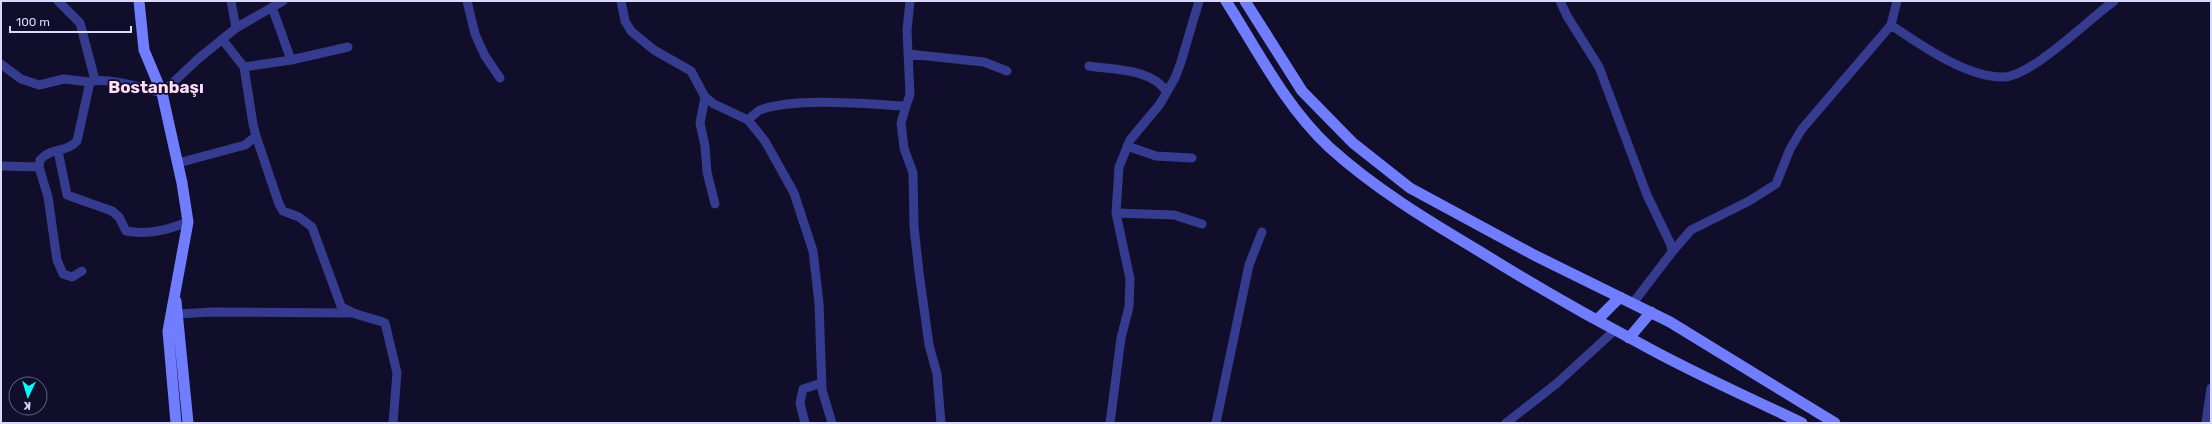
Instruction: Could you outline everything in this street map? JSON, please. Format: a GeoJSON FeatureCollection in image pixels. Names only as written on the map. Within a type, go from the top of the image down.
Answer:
{"type":"FeatureCollection","features":[{"type":"Feature","properties":{"kind":"main road"},"geometry":{"type":"LineString","coordinates":[[139,1],[144,50],[162,93],[178,163],[188,222],[168,331],[176,423]]}},
{"type":"Feature","properties":{"kind":"main road"},"geometry":{"type":"LineString","coordinates":[[1226,1],[1275,82],[1303,118],[1328,146],[1368,180],[1444,230],[1541,289],[1629,338],[1802,423]]}},
{"type":"Feature","properties":{"kind":"main road"},"geometry":{"type":"LineString","coordinates":[[1246,1],[1302,91],[1359,148],[1410,188],[1534,254],[1670,322],[1811,410],[1836,423]]}},
{"type":"Feature","properties":{"kind":"main road"},"geometry":{"type":"LineString","coordinates":[[175,292],[188,423]]}},
{"type":"Feature","properties":{"kind":"main road"},"geometry":{"type":"LineString","coordinates":[[1597,320],[1620,297]]}},
{"type":"Feature","properties":{"kind":"main road"},"geometry":{"type":"LineString","coordinates":[[1629,338],[1651,312]]}},
{"type":"Feature","properties":{"kind":"street"},"geometry":{"type":"LineString","coordinates":[[58,1],[80,23],[93,81],[77,141],[70,147],[58,151],[48,151],[40,160],[39,167],[48,197],[57,260],[63,274],[72,277],[82,271]]}},
{"type":"Feature","properties":{"kind":"street"},"geometry":{"type":"LineString","coordinates":[[231,1],[236,28]]}},
{"type":"Feature","properties":{"kind":"street"},"geometry":{"type":"LineString","coordinates":[[1,64],[21,79],[39,85],[64,79],[93,81],[162,93],[198,59],[236,28],[283,1]]}},
{"type":"Feature","properties":{"kind":"street"},"geometry":{"type":"LineString","coordinates":[[468,1],[475,34],[485,56],[500,78]]}},
{"type":"Feature","properties":{"kind":"street"},"geometry":{"type":"LineString","coordinates":[[620,1],[625,21],[631,31],[654,50],[691,71],[705,97],[714,104],[748,120],[765,141],[794,193],[813,250],[819,303],[822,383],[832,423]]}},
{"type":"Feature","properties":{"kind":"street"},"geometry":{"type":"LineString","coordinates":[[910,1],[907,30],[910,95],[901,123],[904,148],[913,173],[914,227],[919,272],[930,345],[937,374],[942,423]]}},
{"type":"Feature","properties":{"kind":"street"},"geometry":{"type":"LineString","coordinates":[[1110,423],[1121,338],[1129,307],[1130,279],[1116,213],[1119,167],[1130,140],[1160,104],[1182,62],[1199,1]]}},
{"type":"Feature","properties":{"kind":"street"},"geometry":{"type":"LineString","coordinates":[[1560,1],[1567,16],[1599,67],[1647,195],[1671,245],[1672,252]]}},
{"type":"Feature","properties":{"kind":"street"},"geometry":{"type":"LineString","coordinates":[[1633,303],[1691,230],[1749,201],[1776,184],[1790,149],[1802,129],[1891,25],[1896,1]]}},
{"type":"Feature","properties":{"kind":"street"},"geometry":{"type":"LineString","coordinates":[[1891,25],[1934,54],[1980,74],[2005,77],[2025,70],[2068,39],[2114,1]]}},
{"type":"Feature","properties":{"kind":"street"},"geometry":{"type":"LineString","coordinates":[[272,7],[291,60]]}},
{"type":"Feature","properties":{"kind":"street"},"geometry":{"type":"LineString","coordinates":[[222,39],[244,67],[252,124],[279,204],[283,211],[299,217],[312,227],[341,306],[349,313]]}},
{"type":"Feature","properties":{"kind":"street"},"geometry":{"type":"LineString","coordinates":[[244,67],[291,60],[348,47]]}},
{"type":"Feature","properties":{"kind":"street"},"geometry":{"type":"LineString","coordinates":[[908,54],[984,62],[1007,70]]}},
{"type":"Feature","properties":{"kind":"street"},"geometry":{"type":"LineString","coordinates":[[1089,66],[1148,76],[1162,84],[1167,92]]}},
{"type":"Feature","properties":{"kind":"street"},"geometry":{"type":"LineString","coordinates":[[705,97],[700,123],[705,146],[707,172],[715,204]]}},
{"type":"Feature","properties":{"kind":"street"},"geometry":{"type":"LineString","coordinates":[[748,120],[759,111],[786,105],[840,103],[906,106]]}},
{"type":"Feature","properties":{"kind":"street"},"geometry":{"type":"LineString","coordinates":[[178,163],[245,145],[256,136]]}},
{"type":"Feature","properties":{"kind":"street"},"geometry":{"type":"LineString","coordinates":[[1128,146],[1156,156],[1192,158]]}},
{"type":"Feature","properties":{"kind":"street"},"geometry":{"type":"LineString","coordinates":[[58,151],[67,195],[112,210],[118,217],[126,232],[139,234],[164,231],[188,222]]}},
{"type":"Feature","properties":{"kind":"street"},"geometry":{"type":"LineString","coordinates":[[1,166],[39,167]]}},
{"type":"Feature","properties":{"kind":"street"},"geometry":{"type":"LineString","coordinates":[[1116,213],[1174,215],[1202,224]]}},
{"type":"Feature","properties":{"kind":"street"},"geometry":{"type":"LineString","coordinates":[[1216,423],[1249,265],[1262,232]]}},
{"type":"Feature","properties":{"kind":"street"},"geometry":{"type":"LineString","coordinates":[[178,314],[212,312],[349,313],[369,317],[385,323],[397,373],[393,423]]}},
{"type":"Feature","properties":{"kind":"street"},"geometry":{"type":"LineString","coordinates":[[1506,423],[1556,384],[1615,330]]}},
{"type":"Feature","properties":{"kind":"street"},"geometry":{"type":"LineString","coordinates":[[806,423],[800,403],[803,389],[822,383]]}},
{"type":"Feature","properties":{"kind":"street"},"geometry":{"type":"LineString","coordinates":[[2206,423],[2211,388]]}},
{"type":"Feature","properties":{"kind":"district","name":"Bostanbaşı"},"geometry":{"type":"Point","coordinates":[156,87]}}]}
